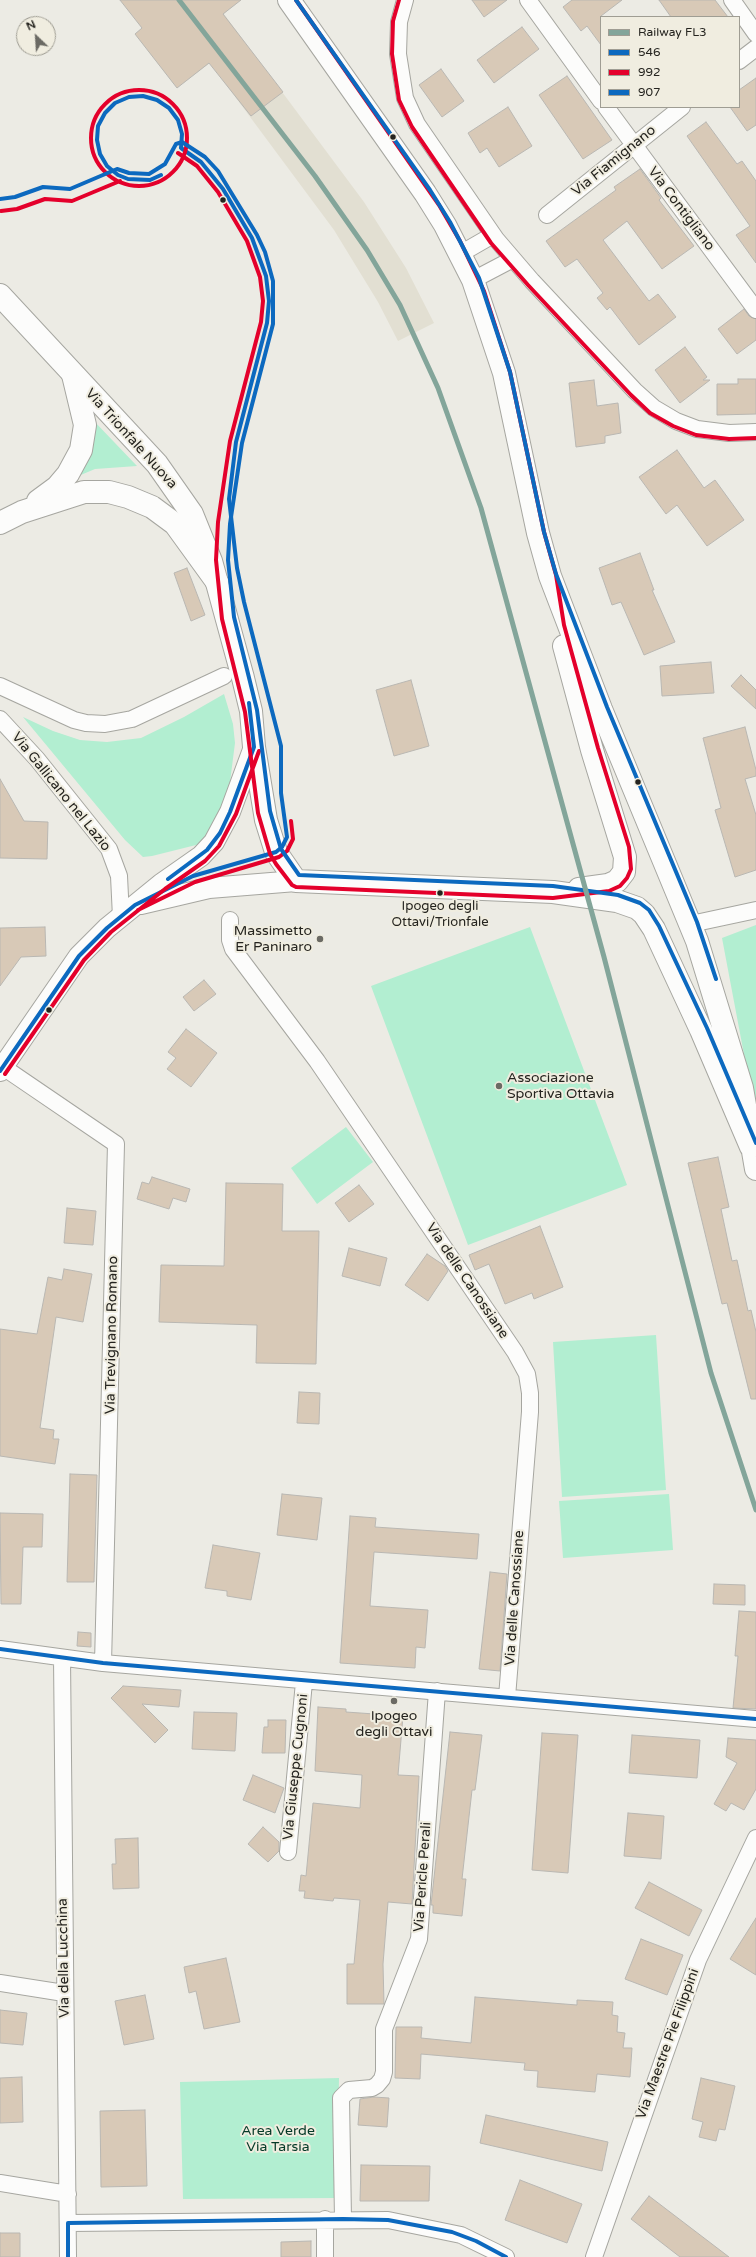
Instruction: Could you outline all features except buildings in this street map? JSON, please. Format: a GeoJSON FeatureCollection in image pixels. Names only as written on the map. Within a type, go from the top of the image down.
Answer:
{"type":"FeatureCollection","features":[{"type":"Feature","properties":{"kind":"main road"},"geometry":{"type":"LineString","coordinates":[[289,0],[425,193],[473,280],[504,373],[538,533],[550,576],[601,709],[691,924],[742,1088],[756,1169]]}},
{"type":"Feature","properties":{"kind":"main road","name":"Via Trionfale Nuova"},"geometry":{"type":"LineString","coordinates":[[0,295],[142,448],[176,488],[200,530],[217,582],[248,700],[266,820],[276,852],[296,881]]}},
{"type":"Feature","properties":{"kind":"main road"},"geometry":{"type":"LineString","coordinates":[[0,524],[22,512],[57,487],[68,474],[81,450],[85,425],[73,375]]}},
{"type":"Feature","properties":{"kind":"main road"},"geometry":{"type":"LineString","coordinates":[[22,512],[84,492],[109,492],[139,500],[175,524],[217,582]]}},
{"type":"Feature","properties":{"kind":"main road"},"geometry":{"type":"LineString","coordinates":[[550,576],[558,626],[592,750],[623,848],[625,862],[622,875],[613,883],[553,892]]}},
{"type":"Feature","properties":{"kind":"main road"},"geometry":{"type":"LineString","coordinates":[[296,881],[553,892],[628,903],[644,914],[654,929],[701,1030],[751,1147]]}},
{"type":"Feature","properties":{"kind":"street"},"geometry":{"type":"LineString","coordinates":[[405,0],[399,22],[398,54],[405,98],[416,124],[493,235],[512,259],[635,391],[654,408],[676,421],[697,429],[729,434],[756,432]]}},
{"type":"Feature","properties":{"kind":"street"},"geometry":{"type":"LineString","coordinates":[[528,0],[600,99]]}},
{"type":"Feature","properties":{"kind":"street"},"geometry":{"type":"LineString","coordinates":[[732,0],[756,34]]}},
{"type":"Feature","properties":{"kind":"street"},"geometry":{"type":"LineString","coordinates":[[740,60],[756,48]]}},
{"type":"Feature","properties":{"kind":"street","name":"Via Contigliano"},"geometry":{"type":"LineString","coordinates":[[607,108],[756,310]]}},
{"type":"Feature","properties":{"kind":"street","name":"Via Fiamignano"},"geometry":{"type":"LineString","coordinates":[[546,215],[681,108]]}},
{"type":"Feature","properties":{"kind":"street"},"geometry":{"type":"LineString","coordinates":[[460,254],[493,235]]}},
{"type":"Feature","properties":{"kind":"street"},"geometry":{"type":"LineString","coordinates":[[473,280],[512,259]]}},
{"type":"Feature","properties":{"kind":"street"},"geometry":{"type":"LineString","coordinates":[[0,686],[74,720],[86,723],[105,724],[132,720],[224,676]]}},
{"type":"Feature","properties":{"kind":"street","name":"Via Gallicano nel Lazio"},"geometry":{"type":"LineString","coordinates":[[0,719],[37,759],[109,849],[119,876],[128,911]]}},
{"type":"Feature","properties":{"kind":"street","name":"Via Trionfale Nuova"},"geometry":{"type":"LineString","coordinates":[[2,1069],[79,956],[128,911],[201,856],[214,842],[230,812],[254,747]]}},
{"type":"Feature","properties":{"kind":"street"},"geometry":{"type":"LineString","coordinates":[[128,911],[209,888],[296,881]]}},
{"type":"Feature","properties":{"kind":"street"},"geometry":{"type":"LineString","coordinates":[[691,924],[756,910]]}},
{"type":"Feature","properties":{"kind":"street","name":"Via delle Canossiane"},"geometry":{"type":"LineString","coordinates":[[230,920],[230,940],[233,948],[317,1061],[516,1352],[526,1374],[530,1393],[530,1412],[508,1697]]}},
{"type":"Feature","properties":{"kind":"street","name":"Via Trevignano Romano"},"geometry":{"type":"LineString","coordinates":[[2,1069],[116,1144],[103,1663]]}},
{"type":"Feature","properties":{"kind":"street"},"geometry":{"type":"LineString","coordinates":[[0,1649],[103,1663],[304,1682],[437,1691],[756,1719]]}},
{"type":"Feature","properties":{"kind":"street","name":"Via della Lucchina"},"geometry":{"type":"LineString","coordinates":[[62,1658],[64,1992],[68,2257]]}},
{"type":"Feature","properties":{"kind":"street","name":"Via Giuseppe Cugnoni"},"geometry":{"type":"LineString","coordinates":[[288,1852],[304,1682]]}},
{"type":"Feature","properties":{"kind":"street","name":"Via Pericle Perali"},"geometry":{"type":"LineString","coordinates":[[343,2219],[342,2096],[350,2089],[372,2088],[382,2079],[384,2072],[384,2029],[419,1939],[437,1691]]}},
{"type":"Feature","properties":{"kind":"street","name":"Via Maestre Pie Filippini"},"geometry":{"type":"LineString","coordinates":[[594,2257],[698,1960],[756,1838]]}},
{"type":"Feature","properties":{"kind":"street"},"geometry":{"type":"LineString","coordinates":[[0,1983],[64,1992]]}},
{"type":"Feature","properties":{"kind":"street"},"geometry":{"type":"LineString","coordinates":[[0,2183],[68,2194]]}},
{"type":"Feature","properties":{"kind":"street"},"geometry":{"type":"LineString","coordinates":[[325,2219],[325,2257]]}},
{"type":"Feature","properties":{"kind":"street"},"geometry":{"type":"LineString","coordinates":[[68,2223],[325,2219],[394,2221],[452,2232],[476,2241],[506,2257]]}},
{"type":"Feature","properties":{"kind":"shaded area"},"geometry":{"type":"Polygon","coordinates":[[[240,0],[224,14],[364,202],[406,268],[434,323],[398,341],[378,302],[334,230],[210,63],[177,88],[135,34],[142,28],[240,0]]]}},
{"type":"Feature","properties":{"kind":"green space"},"geometry":{"type":"Polygon","coordinates":[[[93,420],[137,466],[95,469],[76,477],[93,420]]]}},
{"type":"Feature","properties":{"kind":"green space"},"geometry":{"type":"Polygon","coordinates":[[[224,694],[233,724],[235,743],[230,782],[214,829],[200,844],[152,856],[143,857],[125,840],[23,717],[53,731],[80,740],[107,742],[141,738],[184,717],[224,694]]]}},
{"type":"Feature","properties":{"kind":"green space"},"geometry":{"type":"Polygon","coordinates":[[[756,925],[756,1118],[722,938],[756,925]]]}},
{"type":"Feature","properties":{"kind":"green space","name":"Associazione Sportiva Ottavia"},"geometry":{"type":"Polygon","coordinates":[[[530,927],[627,1185],[468,1245],[371,986],[530,927]]]}},
{"type":"Feature","properties":{"kind":"green space"},"geometry":{"type":"Polygon","coordinates":[[[346,1127],[373,1162],[317,1204],[291,1168],[346,1127]]]}},
{"type":"Feature","properties":{"kind":"green space"},"geometry":{"type":"Polygon","coordinates":[[[656,1335],[666,1490],[562,1497],[553,1342],[656,1335]]]}},
{"type":"Feature","properties":{"kind":"green space"},"geometry":{"type":"Polygon","coordinates":[[[669,1494],[673,1550],[563,1558],[559,1501],[669,1494]]]}},
{"type":"Feature","properties":{"kind":"green space","name":"Area Verde Via Tarsia"},"geometry":{"type":"Polygon","coordinates":[[[339,2078],[337,2198],[183,2199],[180,2082],[339,2078]]]}},
{"type":"Feature","properties":{"kind":"rail line","name":"FL3"},"geometry":{"type":"LineString","coordinates":[[179,0],[315,176],[367,250],[400,305],[438,388],[481,508],[604,957],[711,1373],[756,1510]]}},
{"type":"Feature","properties":{"kind":"transit line","name":"992"},"geometry":{"type":"LineString","coordinates":[[178,153],[197,166],[218,192],[247,241],[260,277],[263,301],[261,322],[230,441],[218,522],[216,560],[222,619],[245,712],[258,813],[270,854],[276,864],[292,885],[296,887],[553,898],[609,891],[620,886],[627,878],[631,869],[629,847],[598,748],[564,625],[556,575],[544,532],[510,372],[484,291],[460,241],[439,205],[296,0]]}},
{"type":"Feature","properties":{"kind":"transit line","name":"907"},"geometry":{"type":"LineString","coordinates":[[296,0],[430,190],[450,222],[479,278],[510,372],[544,532],[556,574],[607,707],[697,922],[716,979]]}},
{"type":"Feature","properties":{"kind":"transit line","name":"992"},"geometry":{"type":"LineString","coordinates":[[399,0],[393,21],[392,54],[399,100],[412,127],[491,243],[528,285],[631,395],[650,413],[673,426],[696,435],[729,439],[756,438]]}},
{"type":"Feature","properties":{"kind":"transit line","name":"992"},"geometry":{"type":"LineString","coordinates":[[139,90],[157,94],[166,98],[173,104],[179,111],[183,120],[187,138],[183,156],[179,165],[173,172],[166,178],[157,182],[139,186],[121,182],[112,178],[105,172],[99,165],[95,156],[91,138],[95,120],[99,111],[105,104],[112,98],[121,94],[139,90]]}},
{"type":"Feature","properties":{"kind":"transit line","name":"546"},"geometry":{"type":"LineString","coordinates":[[161,175],[150,180],[128,179],[118,175],[107,166],[100,154],[97,140],[98,126],[105,113],[115,103],[129,97],[143,96],[157,100],[169,108],[178,120],[182,134],[181,148]]}},
{"type":"Feature","properties":{"kind":"transit line","name":"907"},"geometry":{"type":"LineString","coordinates":[[0,199],[15,197],[43,187],[70,189],[117,169],[129,173],[149,174],[165,164],[176,144],[182,142],[205,157],[218,171],[257,235],[265,252],[273,281],[273,324],[242,443],[230,524],[228,560],[234,617],[257,710],[270,811],[281,849],[299,875],[553,886],[618,895],[640,903],[649,910],[659,926],[707,1028],[756,1143]]}},
{"type":"Feature","properties":{"kind":"transit line","name":"546"},"geometry":{"type":"LineString","coordinates":[[0,1071],[79,956],[107,928],[135,905],[193,876],[276,852],[282,847],[287,837],[281,793],[281,746],[244,602],[237,568],[229,499],[236,442],[267,323],[269,301],[266,276],[252,238],[223,189],[201,162],[181,148]]}},
{"type":"Feature","properties":{"kind":"transit line","name":"992"},"geometry":{"type":"LineString","coordinates":[[1,211],[17,209],[45,199],[72,201],[120,181]]}},
{"type":"Feature","properties":{"kind":"transit line","name":"546"},"geometry":{"type":"LineString","coordinates":[[168,879],[207,850],[220,833],[230,812],[254,747],[249,703]]}},
{"type":"Feature","properties":{"kind":"transit line","name":"992"},"geometry":{"type":"LineString","coordinates":[[5,1074],[84,960],[111,932],[165,889],[205,861],[219,846],[236,814],[259,751]]}},
{"type":"Feature","properties":{"kind":"transit line","name":"992"},"geometry":{"type":"LineString","coordinates":[[138,910],[195,882],[279,857],[287,851],[293,839],[291,821]]}},
{"type":"Feature","properties":{"kind":"transit line","name":"546"},"geometry":{"type":"LineString","coordinates":[[0,1649],[103,1663],[756,1719]]}},
{"type":"Feature","properties":{"kind":"transit line","name":"546"},"geometry":{"type":"LineString","coordinates":[[68,2257],[68,2223],[343,2219],[388,2220],[452,2232],[476,2241],[506,2257]]}},
{"type":"Feature","properties":{"kind":"place","name":"Ipogeo degli Ottavi/Trionfale"},"geometry":{"type":"Point","coordinates":[440,893]}},
{"type":"Feature","properties":{"kind":"place","name":"Massimetto Er Paninaro"},"geometry":{"type":"Point","coordinates":[320,939]}},
{"type":"Feature","properties":{"kind":"place","name":"Associazione Sportiva Ottavia"},"geometry":{"type":"Point","coordinates":[499,1086]}},
{"type":"Feature","properties":{"kind":"place","name":"Ipogeo degli Ottavi"},"geometry":{"type":"Point","coordinates":[394,1701]}}]}
